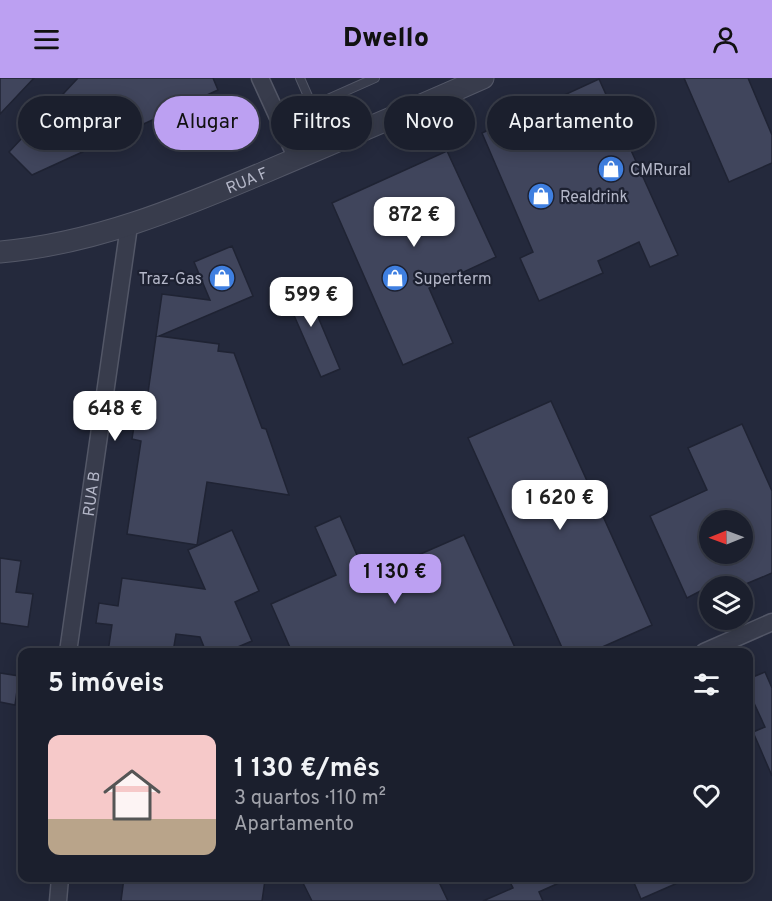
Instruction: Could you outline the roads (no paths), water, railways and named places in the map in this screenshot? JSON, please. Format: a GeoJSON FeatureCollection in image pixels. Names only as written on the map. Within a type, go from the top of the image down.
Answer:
{"type":"FeatureCollection","features":[{"type":"Feature","properties":{"kind":"street"},"geometry":{"type":"LineString","coordinates":[[260,78],[297,159]]}},
{"type":"Feature","properties":{"kind":"street","name":"RUA F"},"geometry":{"type":"LineString","coordinates":[[372,127],[483,78]]}},
{"type":"Feature","properties":{"kind":"street","name":"RUA F"},"geometry":{"type":"LineString","coordinates":[[0,252],[48,246],[129,226],[320,150]]}},
{"type":"Feature","properties":{"kind":"street","name":"RUA B"},"geometry":{"type":"LineString","coordinates":[[69,648],[129,226]]}},
{"type":"Feature","properties":{"kind":"street"},"geometry":{"type":"LineString","coordinates":[[713,648],[772,622]]}},
{"type":"Feature","properties":{"kind":"street"},"geometry":{"type":"LineString","coordinates":[[58,901],[60,882]]}},
{"type":"Feature","properties":{"kind":"lane"},"geometry":{"type":"LineString","coordinates":[[300,78],[308,96]]}},
{"type":"Feature","properties":{"kind":"lane"},"geometry":{"type":"LineString","coordinates":[[334,96],[375,78]]}},
{"type":"Feature","properties":{"kind":"place","name":"CMRural"},"geometry":{"type":"Point","coordinates":[611,169]}},
{"type":"Feature","properties":{"kind":"place","name":"Realdrink"},"geometry":{"type":"Point","coordinates":[541,196]}},
{"type":"Feature","properties":{"kind":"place","name":"Traz-Gas"},"geometry":{"type":"Point","coordinates":[222,278]}},
{"type":"Feature","properties":{"kind":"place","name":"Superterm"},"geometry":{"type":"Point","coordinates":[395,278]}}]}
